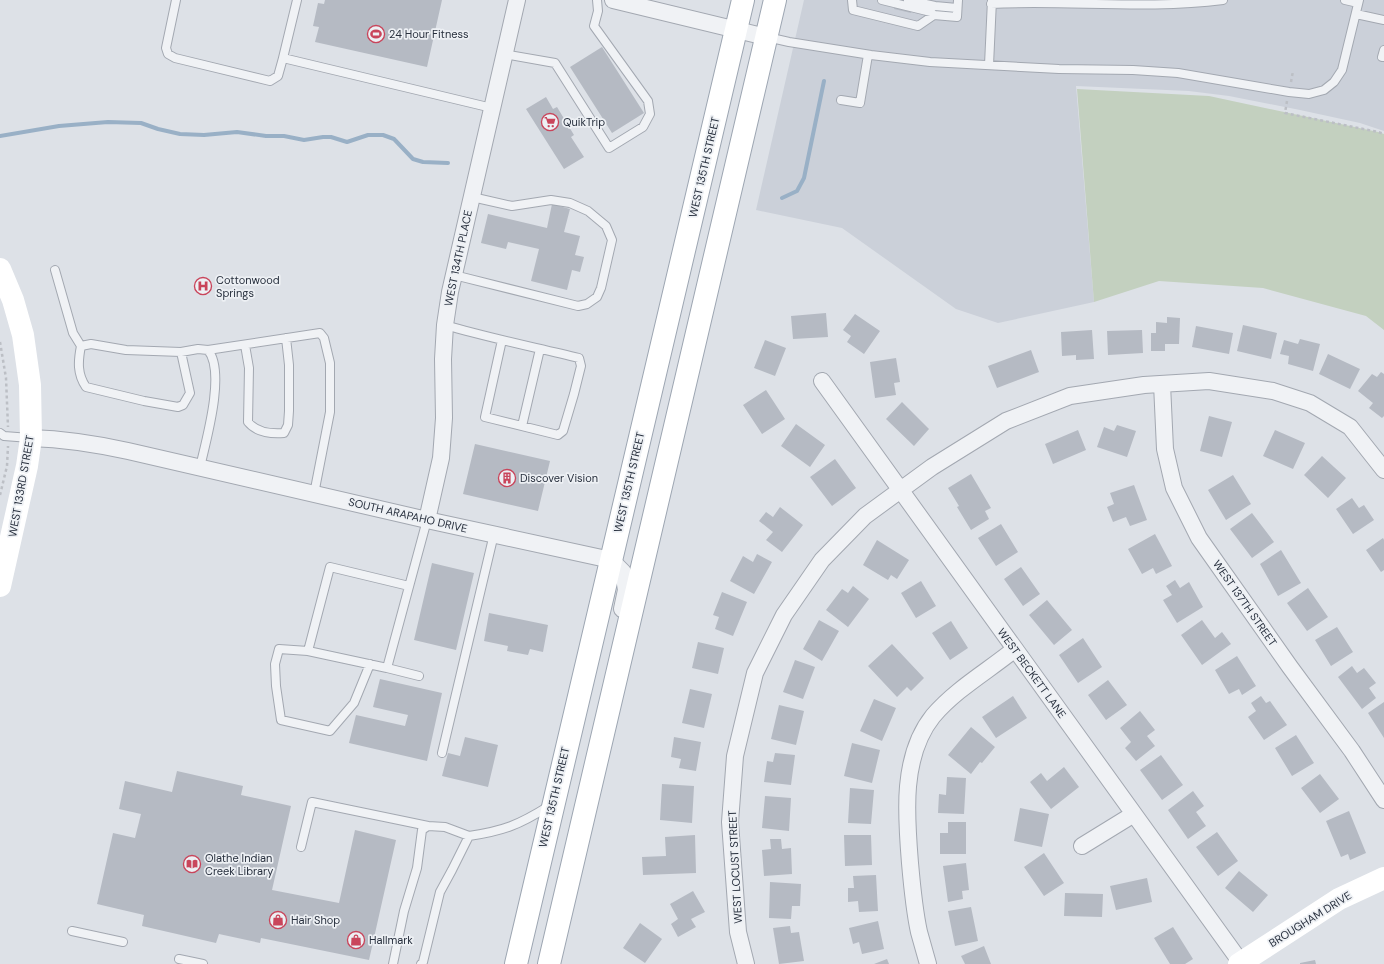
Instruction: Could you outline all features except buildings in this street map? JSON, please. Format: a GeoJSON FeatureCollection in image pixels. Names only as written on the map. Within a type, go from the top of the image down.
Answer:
{"type":"FeatureCollection","features":[{"type":"Feature","properties":{"kind":"main road","name":"WEST 135TH STREET"},"geometry":{"type":"LineString","coordinates":[[516,964],[743,0]]}},
{"type":"Feature","properties":{"kind":"main road"},"geometry":{"type":"LineString","coordinates":[[549,964],[775,0]]}},
{"type":"Feature","properties":{"kind":"main road","name":"WEST 133RD STREET"},"geometry":{"type":"LineString","coordinates":[[0,269],[13,300],[23,335],[30,386],[31,438],[27,466],[0,586]]}},
{"type":"Feature","properties":{"kind":"main road","name":"BROUGHAM DRIVE"},"geometry":{"type":"LineString","coordinates":[[1241,964],[1339,899],[1384,878]]}},
{"type":"Feature","properties":{"kind":"street","name":"WEST 134TH PLACE"},"geometry":{"type":"LineString","coordinates":[[427,520],[440,458],[444,418],[443,359],[445,325],[454,275],[517,0]]}},
{"type":"Feature","properties":{"kind":"street"},"geometry":{"type":"LineString","coordinates":[[613,0],[766,37]]}},
{"type":"Feature","properties":{"kind":"street","name":"WEST BECKETT LANE"},"geometry":{"type":"LineString","coordinates":[[822,381],[1241,964]]}},
{"type":"Feature","properties":{"kind":"street","name":"WEST LOCUST STREET"},"geometry":{"type":"LineString","coordinates":[[746,964],[738,932],[730,822],[735,756],[755,673],[784,615],[822,560],[865,516],[932,467],[1006,421],[1070,396],[1144,385],[1209,381],[1273,391],[1310,403],[1350,427],[1384,470]]}},
{"type":"Feature","properties":{"kind":"street","name":"WEST 137TH STREET"},"geometry":{"type":"LineString","coordinates":[[1162,384],[1165,449],[1174,488],[1199,538],[1290,667],[1352,750],[1384,800]]}},
{"type":"Feature","properties":{"kind":"street","name":"SOUTH ARAPAHO DRIVE"},"geometry":{"type":"LineString","coordinates":[[31,438],[89,443],[200,467],[427,520],[611,560]]}},
{"type":"Feature","properties":{"kind":"street"},"geometry":{"type":"LineString","coordinates":[[605,730],[602,696],[626,590],[623,572],[611,560]]}},
{"type":"Feature","properties":{"kind":"street"},"geometry":{"type":"LineString","coordinates":[[928,964],[919,931],[913,896],[907,834],[909,780],[913,759],[924,730],[933,717],[950,698],[996,665],[1015,649]]}},
{"type":"Feature","properties":{"kind":"street"},"geometry":{"type":"LineString","coordinates":[[1082,846],[1134,814]]}},
{"type":"Feature","properties":{"kind":"lane"},"geometry":{"type":"LineString","coordinates":[[176,0],[166,48],[168,54],[175,58],[270,81],[278,76],[297,0]]}},
{"type":"Feature","properties":{"kind":"lane"},"geometry":{"type":"LineString","coordinates":[[504,54],[555,63],[609,148],[643,126],[650,114],[648,101],[594,26],[598,11],[596,0]]}},
{"type":"Feature","properties":{"kind":"lane"},"geometry":{"type":"LineString","coordinates":[[852,0],[853,10],[918,26],[934,15]]}},
{"type":"Feature","properties":{"kind":"lane"},"geometry":{"type":"LineString","coordinates":[[882,0],[931,12],[934,15],[957,17],[958,4],[935,6],[908,0]]}},
{"type":"Feature","properties":{"kind":"lane"},"geometry":{"type":"LineString","coordinates":[[989,65],[991,2],[1058,2],[1134,5],[1223,0]]}},
{"type":"Feature","properties":{"kind":"lane"},"geometry":{"type":"LineString","coordinates":[[766,37],[868,55],[930,62],[1133,70],[1178,74],[1309,94],[1324,90],[1334,82],[1342,70],[1358,2],[1346,0]]}},
{"type":"Feature","properties":{"kind":"lane"},"geometry":{"type":"LineString","coordinates":[[1356,14],[1384,20]]}},
{"type":"Feature","properties":{"kind":"lane"},"geometry":{"type":"LineString","coordinates":[[1384,50],[1382,57],[1384,57]]}},
{"type":"Feature","properties":{"kind":"lane"},"geometry":{"type":"LineString","coordinates":[[841,100],[860,103],[868,55]]}},
{"type":"Feature","properties":{"kind":"lane"},"geometry":{"type":"LineString","coordinates":[[283,58],[492,108]]}},
{"type":"Feature","properties":{"kind":"lane"},"geometry":{"type":"LineString","coordinates":[[454,275],[578,306],[587,304],[596,296],[601,288],[612,240],[606,226],[588,211],[570,203],[551,200],[512,206],[472,197]]}},
{"type":"Feature","properties":{"kind":"lane"},"geometry":{"type":"LineString","coordinates":[[55,270],[73,333],[81,346],[78,360],[81,379],[86,387],[144,401],[178,407],[183,405],[190,393],[180,352]]}},
{"type":"Feature","properties":{"kind":"lane"},"geometry":{"type":"LineString","coordinates":[[445,325],[579,358],[580,366],[563,431],[558,435],[485,417],[502,340]]}},
{"type":"Feature","properties":{"kind":"lane"},"geometry":{"type":"LineString","coordinates":[[81,346],[91,344],[126,350],[180,352],[198,349],[208,350],[320,333],[324,338],[330,363],[330,412],[314,494]]}},
{"type":"Feature","properties":{"kind":"lane"},"geometry":{"type":"LineString","coordinates":[[245,344],[249,368],[248,422],[252,427],[265,432],[284,433],[288,425],[289,411],[289,365],[286,338]]}},
{"type":"Feature","properties":{"kind":"lane"},"geometry":{"type":"LineString","coordinates":[[522,426],[540,349]]}},
{"type":"Feature","properties":{"kind":"lane"},"geometry":{"type":"LineString","coordinates":[[200,467],[214,409],[215,377],[213,355],[208,350]]}},
{"type":"Feature","properties":{"kind":"lane"},"geometry":{"type":"LineString","coordinates":[[3,436],[31,438]]}},
{"type":"Feature","properties":{"kind":"lane"},"geometry":{"type":"LineString","coordinates":[[387,668],[427,520]]}},
{"type":"Feature","properties":{"kind":"lane"},"geometry":{"type":"LineString","coordinates":[[442,753],[494,534]]}},
{"type":"Feature","properties":{"kind":"lane"},"geometry":{"type":"LineString","coordinates":[[308,651],[330,567],[408,586]]}},
{"type":"Feature","properties":{"kind":"lane"},"geometry":{"type":"LineString","coordinates":[[370,664],[354,703],[330,731],[281,720],[276,686],[275,664],[279,649],[308,651],[370,664],[419,676]]}},
{"type":"Feature","properties":{"kind":"lane"},"geometry":{"type":"LineString","coordinates":[[301,847],[312,802],[428,826],[445,827],[468,836],[490,833],[511,827],[553,804]]}},
{"type":"Feature","properties":{"kind":"lane"},"geometry":{"type":"LineString","coordinates":[[393,964],[404,911],[416,868],[422,830],[428,826]]}},
{"type":"Feature","properties":{"kind":"lane"},"geometry":{"type":"LineString","coordinates":[[421,964],[423,962],[440,892],[468,836]]}},
{"type":"Feature","properties":{"kind":"lane"},"geometry":{"type":"LineString","coordinates":[[72,931],[123,942]]}},
{"type":"Feature","properties":{"kind":"lane"},"geometry":{"type":"LineString","coordinates":[[179,959],[203,964]]}},
{"type":"Feature","properties":{"kind":"path"},"geometry":{"type":"LineString","coordinates":[[1285,113],[1384,134]]}},
{"type":"Feature","properties":{"kind":"path"},"geometry":{"type":"LineString","coordinates":[[0,342],[6,378],[8,406],[3,436],[6,466],[0,495]]}},
{"type":"Feature","properties":{"kind":"shaded area"},"geometry":{"type":"Polygon","coordinates":[[[804,0],[1384,0],[1384,131],[1360,123],[1229,96],[1189,91],[1076,86],[1094,302],[998,323],[956,309],[842,228],[756,210],[804,0]]]}},
{"type":"Feature","properties":{"kind":"green space"},"geometry":{"type":"Polygon","coordinates":[[[1077,89],[1209,96],[1384,134],[1384,330],[1366,316],[1263,288],[1159,281],[1094,302],[1077,89]]]}},
{"type":"Feature","properties":{"kind":"waterway"},"geometry":{"type":"LineString","coordinates":[[782,198],[797,191],[804,178],[824,81]]}},
{"type":"Feature","properties":{"kind":"waterway"},"geometry":{"type":"LineString","coordinates":[[0,136],[59,126],[108,122],[141,123],[180,134],[204,135],[237,132],[266,136],[284,136],[304,140],[331,137],[347,142],[368,135],[383,135],[394,139],[413,159],[423,162],[448,163]]}},
{"type":"Feature","properties":{"kind":"place","name":"24 Hour Fitness"},"geometry":{"type":"Point","coordinates":[376,34]}},
{"type":"Feature","properties":{"kind":"place","name":"QuikTrip"},"geometry":{"type":"Point","coordinates":[550,122]}},
{"type":"Feature","properties":{"kind":"place","name":"Cottonwood Springs"},"geometry":{"type":"Point","coordinates":[203,286]}},
{"type":"Feature","properties":{"kind":"place","name":"Discover Vision"},"geometry":{"type":"Point","coordinates":[507,478]}},
{"type":"Feature","properties":{"kind":"place","name":"Olathe Indian Creek Library"},"geometry":{"type":"Point","coordinates":[192,864]}},
{"type":"Feature","properties":{"kind":"place","name":"Hair Shop"},"geometry":{"type":"Point","coordinates":[278,920]}},
{"type":"Feature","properties":{"kind":"place","name":"Hallmark"},"geometry":{"type":"Point","coordinates":[356,940]}}]}
